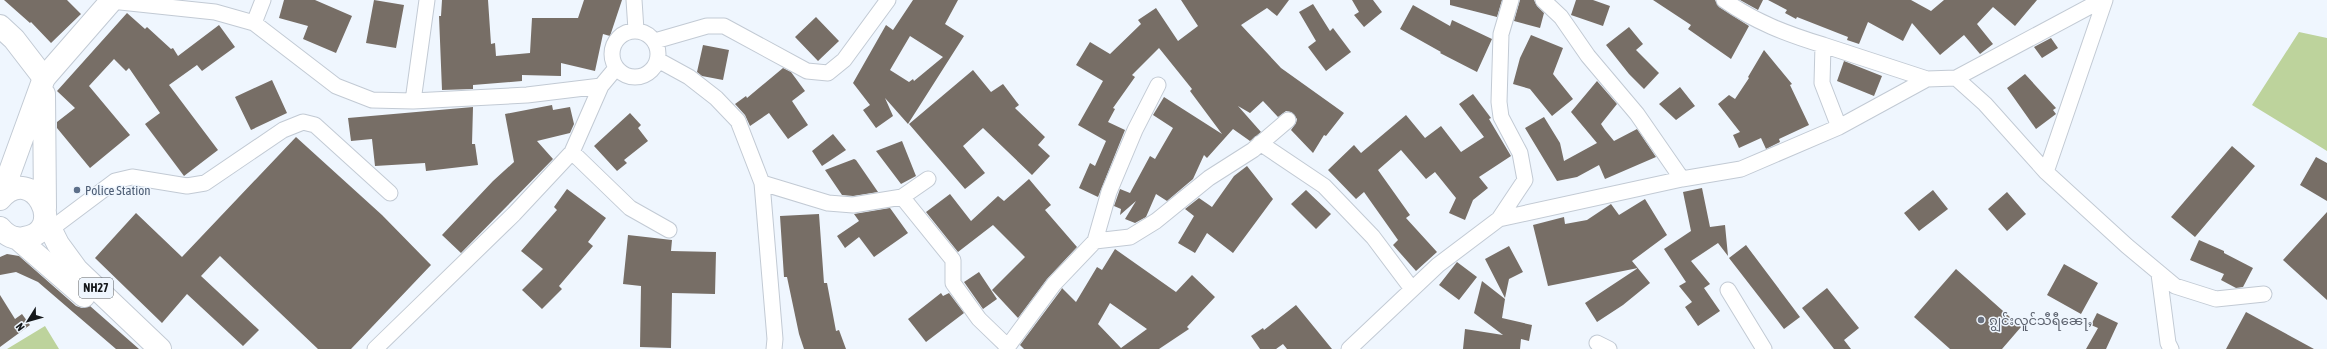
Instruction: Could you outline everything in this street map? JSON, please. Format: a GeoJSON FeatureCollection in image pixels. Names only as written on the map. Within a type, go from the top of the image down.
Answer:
{"type":"FeatureCollection","features":[{"type":"Feature","properties":{"kind":"main road","name":"NH27"},"geometry":{"type":"LineString","coordinates":[[0,199],[44,78],[112,1]]}},
{"type":"Feature","properties":{"kind":"main road"},"geometry":{"type":"LineString","coordinates":[[0,26],[14,40],[44,78]]}},
{"type":"Feature","properties":{"kind":"main road","name":"NH27"},"geometry":{"type":"LineString","coordinates":[[6,236],[35,234],[47,218],[44,78]]}},
{"type":"Feature","properties":{"kind":"main road","name":"NH27"},"geometry":{"type":"LineString","coordinates":[[0,199],[10,190],[25,189],[38,195],[58,244],[77,270],[160,349]]}},
{"type":"Feature","properties":{"kind":"main road","name":"NH27"},"geometry":{"type":"LineString","coordinates":[[6,236],[146,349]]}},
{"type":"Feature","properties":{"kind":"street"},"geometry":{"type":"LineString","coordinates":[[254,23],[263,0]]}},
{"type":"Feature","properties":{"kind":"street"},"geometry":{"type":"LineString","coordinates":[[413,101],[427,0]]}},
{"type":"Feature","properties":{"kind":"street"},"geometry":{"type":"LineString","coordinates":[[634,0],[636,30]]}},
{"type":"Feature","properties":{"kind":"street"},"geometry":{"type":"LineString","coordinates":[[655,41],[707,26],[724,26],[807,71],[828,73],[844,60],[888,0]]}},
{"type":"Feature","properties":{"kind":"street"},"geometry":{"type":"LineString","coordinates":[[1349,349],[1438,265],[1499,219],[1525,180],[1520,153],[1501,118],[1499,102],[1501,34],[1511,0]]}},
{"type":"Feature","properties":{"kind":"street"},"geometry":{"type":"LineString","coordinates":[[1543,0],[1561,17],[1588,56],[1637,114],[1682,179]]}},
{"type":"Feature","properties":{"kind":"street"},"geometry":{"type":"LineString","coordinates":[[1724,0],[1746,16],[1792,36],[1927,79],[1956,78],[2102,0]]}},
{"type":"Feature","properties":{"kind":"street"},"geometry":{"type":"LineString","coordinates":[[2046,172],[2105,0]]}},
{"type":"Feature","properties":{"kind":"street"},"geometry":{"type":"LineString","coordinates":[[112,1],[216,12],[254,23],[336,86],[372,100],[413,101],[527,95],[601,86]]}},
{"type":"Feature","properties":{"kind":"street"},"geometry":{"type":"LineString","coordinates":[[636,30],[649,35],[655,41],[658,46],[658,60],[650,73],[642,76],[629,77],[616,68],[612,59],[614,43],[623,34],[636,30]]}},
{"type":"Feature","properties":{"kind":"street"},"geometry":{"type":"LineString","coordinates":[[1823,45],[1822,84],[1840,127]]}},
{"type":"Feature","properties":{"kind":"street"},"geometry":{"type":"LineString","coordinates":[[658,60],[689,77],[716,98],[738,121],[762,183],[774,349]]}},
{"type":"Feature","properties":{"kind":"street"},"geometry":{"type":"LineString","coordinates":[[375,349],[514,214],[572,152],[601,86],[616,68]]}},
{"type":"Feature","properties":{"kind":"street"},"geometry":{"type":"LineString","coordinates":[[1956,78],[1985,104],[2046,172],[2174,286],[2216,299],[2264,294]]}},
{"type":"Feature","properties":{"kind":"street"},"geometry":{"type":"LineString","coordinates":[[1499,219],[1682,179],[1741,170],[1840,127],[1927,79]]}},
{"type":"Feature","properties":{"kind":"street"},"geometry":{"type":"LineString","coordinates":[[902,197],[953,260],[953,283],[979,318],[1007,348],[1054,284],[1095,241],[1109,192],[1135,130],[1158,85]]}},
{"type":"Feature","properties":{"kind":"street"},"geometry":{"type":"LineString","coordinates":[[1095,241],[1130,237],[1156,221],[1209,178],[1260,143],[1288,120]]}},
{"type":"Feature","properties":{"kind":"street"},"geometry":{"type":"LineString","coordinates":[[47,218],[115,181],[132,177],[187,186],[205,183],[282,130],[303,122],[315,125],[390,193]]}},
{"type":"Feature","properties":{"kind":"street"},"geometry":{"type":"LineString","coordinates":[[1260,143],[1324,186],[1373,237],[1412,289]]}},
{"type":"Feature","properties":{"kind":"street"},"geometry":{"type":"LineString","coordinates":[[572,152],[630,208],[669,230]]}},
{"type":"Feature","properties":{"kind":"street"},"geometry":{"type":"LineString","coordinates":[[762,183],[828,203],[853,205],[902,197],[928,179]]}},
{"type":"Feature","properties":{"kind":"street"},"geometry":{"type":"LineString","coordinates":[[2159,274],[2168,347]]}},
{"type":"Feature","properties":{"kind":"street"},"geometry":{"type":"LineString","coordinates":[[1728,290],[1764,349]]}},
{"type":"Feature","properties":{"kind":"green space"},"geometry":{"type":"Polygon","coordinates":[[[2299,32],[2327,38],[2327,151],[2252,105],[2299,32]]]}},
{"type":"Feature","properties":{"kind":"green space"},"geometry":{"type":"Polygon","coordinates":[[[45,326],[59,349],[7,349],[45,326]]]}},
{"type":"Feature","properties":{"kind":"building"},"geometry":{"type":"Polygon","coordinates":[[[4,0],[67,0],[81,14],[51,43],[31,22],[30,23],[4,0]]]}},
{"type":"Feature","properties":{"kind":"building"},"geometry":{"type":"Polygon","coordinates":[[[284,0],[315,0],[352,16],[336,53],[303,39],[308,26],[279,18],[284,0]]]}},
{"type":"Feature","properties":{"kind":"building"},"geometry":{"type":"Polygon","coordinates":[[[374,0],[404,5],[396,48],[366,43],[374,0]]]}},
{"type":"Feature","properties":{"kind":"building"},"geometry":{"type":"Polygon","coordinates":[[[442,0],[488,0],[491,44],[495,43],[496,56],[530,53],[532,18],[578,18],[584,0],[622,0],[610,36],[603,34],[595,71],[561,63],[561,76],[522,75],[522,81],[473,85],[473,89],[442,90],[439,16],[441,16],[442,0]]]}},
{"type":"Feature","properties":{"kind":"building"},"geometry":{"type":"Polygon","coordinates":[[[913,0],[958,0],[945,24],[964,36],[908,124],[885,98],[893,116],[876,128],[863,110],[870,105],[853,83],[886,25],[893,30],[913,0]],[[910,36],[890,70],[909,82],[913,79],[914,81],[943,57],[910,36]]]}},
{"type":"Feature","properties":{"kind":"building"},"geometry":{"type":"Polygon","coordinates":[[[1181,0],[1289,0],[1277,16],[1267,8],[1241,25],[1281,68],[1344,113],[1326,136],[1324,135],[1313,153],[1291,130],[1297,119],[1291,112],[1286,111],[1278,117],[1263,101],[1250,113],[1238,106],[1261,132],[1250,141],[1233,129],[1207,158],[1204,155],[1193,179],[1167,201],[1156,194],[1146,217],[1135,223],[1125,219],[1136,201],[1120,215],[1121,209],[1114,206],[1120,189],[1130,193],[1150,156],[1155,159],[1173,128],[1153,115],[1164,97],[1222,134],[1190,91],[1192,89],[1159,48],[1132,75],[1135,77],[1113,108],[1115,109],[1108,122],[1125,130],[1098,197],[1079,188],[1090,163],[1095,166],[1106,141],[1078,125],[1103,81],[1076,65],[1090,42],[1110,54],[1141,24],[1138,20],[1156,8],[1178,41],[1198,26],[1181,0]]]}},
{"type":"Feature","properties":{"kind":"building"},"geometry":{"type":"Polygon","coordinates":[[[1352,0],[1373,0],[1382,12],[1364,27],[1354,15],[1359,12],[1352,0]]]}},
{"type":"Feature","properties":{"kind":"building"},"geometry":{"type":"Polygon","coordinates":[[[1450,0],[1502,0],[1497,17],[1450,5],[1450,0]]]}},
{"type":"Feature","properties":{"kind":"building"},"geometry":{"type":"Polygon","coordinates":[[[1520,0],[1534,0],[1537,6],[1544,13],[1540,28],[1514,21],[1520,0]]]}},
{"type":"Feature","properties":{"kind":"building"},"geometry":{"type":"Polygon","coordinates":[[[1576,0],[1593,0],[1610,6],[1603,26],[1571,15],[1576,0]]]}},
{"type":"Feature","properties":{"kind":"building"},"geometry":{"type":"Polygon","coordinates":[[[1653,0],[1715,0],[1719,7],[1749,26],[1731,59],[1688,29],[1691,25],[1653,0]]]}},
{"type":"Feature","properties":{"kind":"building"},"geometry":{"type":"Polygon","coordinates":[[[1740,0],[1763,0],[1758,10],[1740,0]]]}},
{"type":"Feature","properties":{"kind":"building"},"geometry":{"type":"Polygon","coordinates":[[[1768,0],[1911,0],[1931,11],[1944,0],[2037,0],[2015,26],[1993,7],[1977,24],[1993,44],[1980,54],[1964,35],[1940,55],[1912,23],[1903,41],[1868,22],[1859,44],[1847,40],[1848,37],[1797,17],[1796,19],[1785,13],[1787,10],[1768,0]]]}},
{"type":"Feature","properties":{"kind":"building"},"geometry":{"type":"Polygon","coordinates":[[[1313,4],[1330,31],[1333,28],[1351,52],[1326,71],[1308,47],[1316,41],[1299,12],[1313,4]]]}},
{"type":"Feature","properties":{"kind":"building"},"geometry":{"type":"Polygon","coordinates":[[[1413,5],[1450,26],[1452,20],[1492,39],[1477,72],[1440,53],[1441,52],[1400,29],[1413,5]]]}},
{"type":"Feature","properties":{"kind":"building"},"geometry":{"type":"Polygon","coordinates":[[[127,13],[145,29],[147,27],[171,49],[173,48],[178,56],[219,25],[235,47],[202,71],[197,65],[169,85],[218,150],[184,176],[145,124],[160,113],[129,68],[126,71],[114,59],[89,86],[130,135],[90,168],[57,128],[57,122],[75,108],[57,91],[127,13]]]}},
{"type":"Feature","properties":{"kind":"building"},"geometry":{"type":"Polygon","coordinates":[[[816,17],[839,41],[818,61],[795,37],[816,17]]]}},
{"type":"Feature","properties":{"kind":"building"},"geometry":{"type":"Polygon","coordinates":[[[1629,27],[1643,44],[1636,50],[1659,73],[1644,89],[1629,74],[1606,45],[1629,27]]]}},
{"type":"Feature","properties":{"kind":"building"},"geometry":{"type":"Polygon","coordinates":[[[1531,35],[1563,48],[1553,74],[1573,99],[1552,116],[1530,89],[1513,84],[1520,58],[1531,35]]]}},
{"type":"Feature","properties":{"kind":"building"},"geometry":{"type":"Polygon","coordinates":[[[2051,38],[2058,48],[2042,58],[2034,47],[2051,38]]]}},
{"type":"Feature","properties":{"kind":"building"},"geometry":{"type":"Polygon","coordinates":[[[703,45],[729,50],[723,80],[702,76],[697,72],[703,45]]]}},
{"type":"Feature","properties":{"kind":"building"},"geometry":{"type":"Polygon","coordinates":[[[1764,50],[1792,84],[1790,85],[1809,125],[1779,139],[1780,142],[1766,149],[1761,138],[1739,148],[1733,135],[1740,132],[1718,104],[1729,95],[1735,99],[1749,78],[1748,77],[1764,50]]]}},
{"type":"Feature","properties":{"kind":"building"},"geometry":{"type":"Polygon","coordinates":[[[1844,61],[1882,76],[1874,96],[1837,81],[1844,61]]]}},
{"type":"Feature","properties":{"kind":"building"},"geometry":{"type":"Polygon","coordinates":[[[783,68],[791,72],[805,91],[792,101],[808,125],[788,139],[769,113],[750,126],[745,115],[735,104],[746,96],[747,98],[783,68]]]}},
{"type":"Feature","properties":{"kind":"building"},"geometry":{"type":"Polygon","coordinates":[[[973,70],[991,92],[1003,84],[1019,105],[1015,108],[1045,137],[1038,145],[1050,156],[1032,175],[983,128],[963,146],[985,173],[965,189],[909,124],[973,70]]]}},
{"type":"Feature","properties":{"kind":"building"},"geometry":{"type":"Polygon","coordinates":[[[2025,74],[2056,108],[2053,110],[2056,114],[2036,129],[2007,88],[2025,74]]]}},
{"type":"Feature","properties":{"kind":"building"},"geometry":{"type":"Polygon","coordinates":[[[272,80],[287,113],[251,130],[235,97],[272,80]]]}},
{"type":"Feature","properties":{"kind":"building"},"geometry":{"type":"Polygon","coordinates":[[[1597,81],[1617,104],[1601,124],[1605,130],[1614,141],[1637,129],[1656,157],[1605,179],[1599,165],[1577,177],[1557,181],[1525,128],[1544,117],[1560,143],[1564,161],[1597,143],[1571,112],[1597,81]]]}},
{"type":"Feature","properties":{"kind":"building"},"geometry":{"type":"Polygon","coordinates":[[[1680,87],[1695,106],[1676,120],[1659,104],[1680,87]]]}},
{"type":"Feature","properties":{"kind":"building"},"geometry":{"type":"Polygon","coordinates":[[[1473,94],[1491,118],[1489,119],[1511,156],[1479,177],[1488,188],[1473,200],[1465,220],[1449,213],[1456,198],[1435,172],[1426,179],[1401,150],[1378,170],[1410,215],[1406,218],[1437,252],[1416,271],[1393,245],[1398,240],[1364,192],[1356,199],[1328,170],[1354,145],[1361,153],[1406,115],[1425,138],[1441,126],[1461,152],[1484,137],[1459,104],[1473,94]]]}},
{"type":"Feature","properties":{"kind":"building"},"geometry":{"type":"Polygon","coordinates":[[[552,105],[553,110],[570,107],[574,124],[570,133],[537,141],[553,159],[461,253],[442,235],[493,181],[514,162],[505,114],[552,105]]]}},
{"type":"Feature","properties":{"kind":"building"},"geometry":{"type":"Polygon","coordinates":[[[473,107],[472,144],[475,144],[478,165],[426,171],[425,163],[375,166],[372,139],[351,141],[348,118],[473,107]]]}},
{"type":"Feature","properties":{"kind":"building"},"geometry":{"type":"Polygon","coordinates":[[[630,113],[641,125],[638,128],[648,141],[624,160],[627,163],[617,171],[594,146],[630,113]]]}},
{"type":"Feature","properties":{"kind":"building"},"geometry":{"type":"Polygon","coordinates":[[[833,134],[846,150],[822,166],[812,151],[833,134]]]}},
{"type":"Feature","properties":{"kind":"building"},"geometry":{"type":"Polygon","coordinates":[[[296,137],[382,215],[431,265],[351,349],[318,349],[220,256],[201,276],[259,330],[243,346],[187,294],[162,323],[95,258],[136,213],[182,257],[296,137]]]}},
{"type":"Feature","properties":{"kind":"building"},"geometry":{"type":"Polygon","coordinates":[[[902,141],[916,176],[901,184],[876,151],[902,141]]]}},
{"type":"Feature","properties":{"kind":"building"},"geometry":{"type":"Polygon","coordinates":[[[2232,146],[2255,166],[2195,237],[2171,217],[2232,146]]]}},
{"type":"Feature","properties":{"kind":"building"},"geometry":{"type":"Polygon","coordinates":[[[2316,157],[2327,163],[2327,201],[2300,185],[2316,157]]]}},
{"type":"Feature","properties":{"kind":"building"},"geometry":{"type":"Polygon","coordinates":[[[854,159],[878,192],[853,196],[842,195],[825,170],[854,159]]]}},
{"type":"Feature","properties":{"kind":"building"},"geometry":{"type":"Polygon","coordinates":[[[1247,166],[1273,199],[1233,253],[1207,233],[1195,253],[1178,243],[1194,216],[1185,209],[1199,198],[1212,207],[1234,176],[1247,166]]]}},
{"type":"Feature","properties":{"kind":"building"},"geometry":{"type":"Polygon","coordinates":[[[1029,179],[1051,205],[1045,210],[1077,247],[1047,279],[1018,318],[992,290],[1025,257],[993,225],[958,252],[926,212],[950,194],[971,221],[998,196],[1004,201],[1029,179]]]}},
{"type":"Feature","properties":{"kind":"building"},"geometry":{"type":"Polygon","coordinates":[[[1702,188],[1710,227],[1725,225],[1728,256],[1718,243],[1691,261],[1710,284],[1704,288],[1720,311],[1698,326],[1685,307],[1692,302],[1679,286],[1686,282],[1664,249],[1691,231],[1683,192],[1702,188]]]}},
{"type":"Feature","properties":{"kind":"building"},"geometry":{"type":"Polygon","coordinates":[[[567,189],[606,218],[588,242],[593,246],[559,286],[562,289],[542,309],[522,290],[543,269],[521,251],[557,210],[554,207],[567,189]]]}},
{"type":"Feature","properties":{"kind":"building"},"geometry":{"type":"Polygon","coordinates":[[[1306,190],[1331,214],[1316,229],[1291,204],[1306,190]]]}},
{"type":"Feature","properties":{"kind":"building"},"geometry":{"type":"Polygon","coordinates":[[[1933,190],[1948,209],[1919,231],[1904,213],[1933,190]]]}},
{"type":"Feature","properties":{"kind":"building"},"geometry":{"type":"Polygon","coordinates":[[[2007,192],[2026,214],[2007,231],[1988,209],[2007,192]]]}},
{"type":"Feature","properties":{"kind":"building"},"geometry":{"type":"Polygon","coordinates":[[[1645,199],[1667,235],[1632,261],[1638,268],[1548,286],[1533,225],[1564,217],[1565,224],[1587,220],[1611,204],[1619,215],[1645,199]]]}},
{"type":"Feature","properties":{"kind":"building"},"geometry":{"type":"Polygon","coordinates":[[[890,208],[908,233],[874,257],[859,237],[845,248],[837,236],[859,221],[854,214],[890,208]]]}},
{"type":"Feature","properties":{"kind":"building"},"geometry":{"type":"Polygon","coordinates":[[[2327,212],[2327,300],[2283,260],[2327,212]]]}},
{"type":"Feature","properties":{"kind":"building"},"geometry":{"type":"Polygon","coordinates":[[[819,214],[824,283],[827,283],[836,331],[839,330],[846,349],[804,349],[799,334],[787,277],[784,277],[780,216],[819,214]]]}},
{"type":"Feature","properties":{"kind":"building"},"geometry":{"type":"Polygon","coordinates":[[[628,235],[672,240],[671,251],[716,252],[715,294],[672,293],[671,348],[640,347],[641,286],[623,284],[628,235]]]}},
{"type":"Feature","properties":{"kind":"building"},"geometry":{"type":"Polygon","coordinates":[[[2199,240],[2224,251],[2224,253],[2253,268],[2243,287],[2236,288],[2221,280],[2224,274],[2190,260],[2199,240]]]}},
{"type":"Feature","properties":{"kind":"building"},"geometry":{"type":"Polygon","coordinates":[[[1746,245],[1800,317],[1784,329],[1729,258],[1746,245]]]}},
{"type":"Feature","properties":{"kind":"building"},"geometry":{"type":"Polygon","coordinates":[[[1509,246],[1523,272],[1509,279],[1505,298],[1485,259],[1509,246]]]}},
{"type":"Feature","properties":{"kind":"building"},"geometry":{"type":"Polygon","coordinates":[[[1115,249],[1176,292],[1192,275],[1215,297],[1187,327],[1189,329],[1159,349],[1024,349],[1020,345],[1062,288],[1076,302],[1097,267],[1102,270],[1115,249]],[[1110,303],[1098,324],[1121,348],[1147,329],[1110,303]]]}},
{"type":"Feature","properties":{"kind":"building"},"geometry":{"type":"Polygon","coordinates":[[[7,254],[19,256],[76,306],[82,308],[90,306],[139,349],[116,349],[38,282],[16,272],[0,275],[0,257],[7,254]]]}},
{"type":"Feature","properties":{"kind":"building"},"geometry":{"type":"Polygon","coordinates":[[[1457,262],[1477,277],[1459,300],[1439,285],[1457,262]]]}},
{"type":"Feature","properties":{"kind":"building"},"geometry":{"type":"Polygon","coordinates":[[[2064,264],[2098,283],[2081,314],[2047,295],[2064,264]]]}},
{"type":"Feature","properties":{"kind":"building"},"geometry":{"type":"Polygon","coordinates":[[[1638,268],[1650,283],[1623,305],[1597,322],[1585,303],[1638,268]]]}},
{"type":"Feature","properties":{"kind":"building"},"geometry":{"type":"Polygon","coordinates":[[[1956,269],[2021,327],[2002,349],[1950,349],[1914,317],[1956,269]]]}},
{"type":"Feature","properties":{"kind":"building"},"geometry":{"type":"Polygon","coordinates":[[[979,272],[997,299],[983,309],[964,282],[979,272]]]}},
{"type":"Feature","properties":{"kind":"building"},"geometry":{"type":"Polygon","coordinates":[[[1482,281],[1505,299],[1502,318],[1532,325],[1529,341],[1521,339],[1520,349],[1463,349],[1465,329],[1503,335],[1474,313],[1482,281]]]}},
{"type":"Feature","properties":{"kind":"building"},"geometry":{"type":"Polygon","coordinates":[[[1827,288],[1859,328],[1844,340],[1851,349],[1834,349],[1802,308],[1827,288]]]}},
{"type":"Feature","properties":{"kind":"building"},"geometry":{"type":"Polygon","coordinates":[[[941,293],[943,296],[949,293],[964,313],[926,342],[908,319],[941,293]]]}},
{"type":"Feature","properties":{"kind":"building"},"geometry":{"type":"Polygon","coordinates":[[[0,295],[15,319],[22,314],[30,325],[0,347],[0,295]]]}},
{"type":"Feature","properties":{"kind":"building"},"geometry":{"type":"Polygon","coordinates":[[[1296,305],[1332,349],[1287,349],[1283,344],[1276,349],[1260,349],[1251,336],[1263,328],[1264,330],[1296,305]]]}},
{"type":"Feature","properties":{"kind":"building"},"geometry":{"type":"Polygon","coordinates":[[[2246,312],[2314,349],[2226,349],[2246,312]]]}},
{"type":"Feature","properties":{"kind":"building"},"geometry":{"type":"Polygon","coordinates":[[[2097,313],[2118,323],[2106,349],[2086,349],[2098,328],[2091,325],[2097,313]]]}},
{"type":"Feature","properties":{"kind":"place","name":"Police Station"},"geometry":{"type":"Point","coordinates":[77,190]}},
{"type":"Feature","properties":{"kind":"place","name":"ၵျွင်းလူင်သီရီၼေႃႇ"},"geometry":{"type":"Point","coordinates":[1981,320]}}]}
